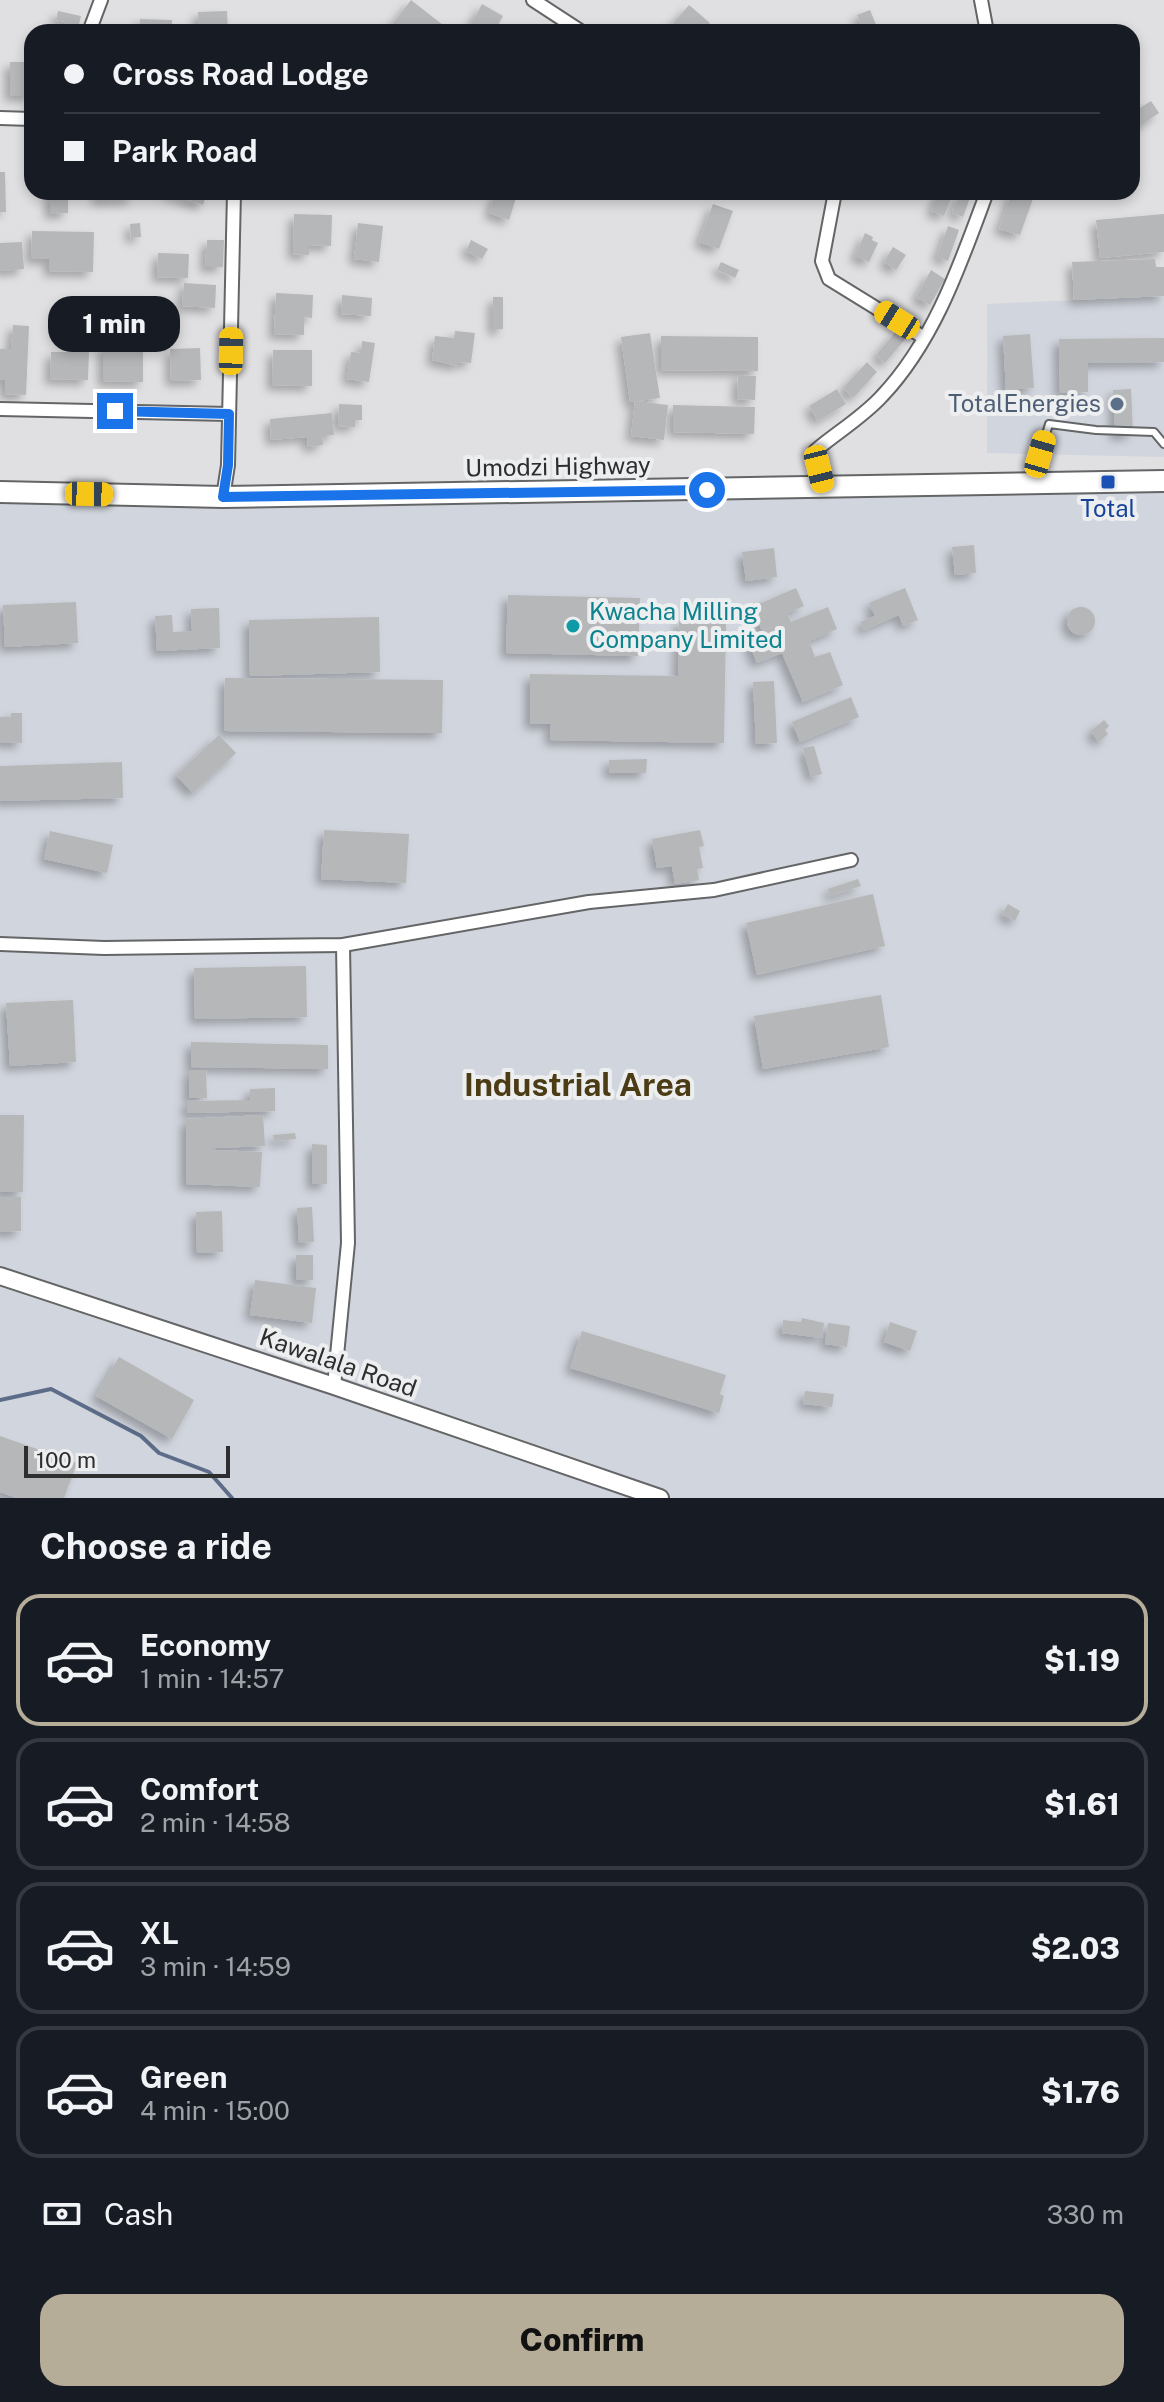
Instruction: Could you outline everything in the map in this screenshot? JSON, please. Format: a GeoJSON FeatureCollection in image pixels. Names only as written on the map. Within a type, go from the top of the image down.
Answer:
{"type":"FeatureCollection","features":[{"type":"Feature","properties":{"kind":"highway","name":"Umodzi Highway"},"geometry":{"type":"LineString","coordinates":[[0,492],[223,497],[1164,481]]}},
{"type":"Feature","properties":{"kind":"street"},"geometry":{"type":"LineString","coordinates":[[92,24],[101,0]]}},
{"type":"Feature","properties":{"kind":"street"},"geometry":{"type":"LineString","coordinates":[[533,0],[570,24]]}},
{"type":"Feature","properties":{"kind":"street"},"geometry":{"type":"LineString","coordinates":[[981,0],[986,24]]}},
{"type":"Feature","properties":{"kind":"street"},"geometry":{"type":"LineString","coordinates":[[0,118],[24,119]]}},
{"type":"Feature","properties":{"kind":"street"},"geometry":{"type":"LineString","coordinates":[[223,497],[228,465],[234,200]]}},
{"type":"Feature","properties":{"kind":"street"},"geometry":{"type":"LineString","coordinates":[[833,200],[822,261],[829,279],[923,337]]}},
{"type":"Feature","properties":{"kind":"street"},"geometry":{"type":"LineString","coordinates":[[824,488],[815,451],[882,397],[915,352],[956,276],[984,200]]}},
{"type":"Feature","properties":{"kind":"street"},"geometry":{"type":"LineString","coordinates":[[0,409],[229,414]]}},
{"type":"Feature","properties":{"kind":"street"},"geometry":{"type":"LineString","coordinates":[[0,944],[104,948],[343,945],[589,902],[714,890],[851,860]]}},
{"type":"Feature","properties":{"kind":"street"},"geometry":{"type":"LineString","coordinates":[[334,1386],[348,1243],[343,945]]}},
{"type":"Feature","properties":{"kind":"street","name":"Kawalala Road"},"geometry":{"type":"LineString","coordinates":[[0,1276],[660,1498]]}},
{"type":"Feature","properties":{"kind":"lane"},"geometry":{"type":"LineString","coordinates":[[1031,484],[1049,424],[1096,430],[1154,432],[1164,444]]}},
{"type":"Feature","properties":{"kind":"shaded area"},"geometry":{"type":"Polygon","coordinates":[[[1164,296],[1164,457],[987,453],[987,304],[1164,296]]]}},
{"type":"Feature","properties":{"kind":"shaded area","name":"Industrial Area"},"geometry":{"type":"Polygon","coordinates":[[[1164,480],[1164,1498],[0,1498],[0,488],[178,496],[1164,480]]]}},
{"type":"Feature","properties":{"kind":"building"},"geometry":{"type":"Polygon","coordinates":[[[411,0],[442,24],[392,24],[411,0]]]}},
{"type":"Feature","properties":{"kind":"building"},"geometry":{"type":"Polygon","coordinates":[[[482,4],[503,16],[498,24],[471,24],[482,4]]]}},
{"type":"Feature","properties":{"kind":"building"},"geometry":{"type":"Polygon","coordinates":[[[689,5],[710,23],[709,24],[673,24],[689,5]]]}},
{"type":"Feature","properties":{"kind":"building"},"geometry":{"type":"Polygon","coordinates":[[[870,10],[876,24],[861,24],[857,15],[870,10]]]}},
{"type":"Feature","properties":{"kind":"building"},"geometry":{"type":"Polygon","coordinates":[[[58,11],[81,16],[79,24],[56,20],[58,11]]]}},
{"type":"Feature","properties":{"kind":"building"},"geometry":{"type":"Polygon","coordinates":[[[227,11],[228,24],[199,24],[198,12],[227,11]]]}},
{"type":"Feature","properties":{"kind":"building"},"geometry":{"type":"Polygon","coordinates":[[[140,19],[172,20],[172,24],[140,24],[140,19]]]}},
{"type":"Feature","properties":{"kind":"building"},"geometry":{"type":"Polygon","coordinates":[[[10,62],[24,62],[24,96],[10,96],[10,62]]]}},
{"type":"Feature","properties":{"kind":"building"},"geometry":{"type":"Polygon","coordinates":[[[1151,101],[1159,113],[1140,126],[1140,108],[1151,101]]]}},
{"type":"Feature","properties":{"kind":"building"},"geometry":{"type":"Polygon","coordinates":[[[0,172],[5,172],[6,212],[0,212],[0,172]]]}},
{"type":"Feature","properties":{"kind":"building"},"geometry":{"type":"Polygon","coordinates":[[[50,200],[68,200],[68,213],[50,214],[50,200]]]}},
{"type":"Feature","properties":{"kind":"building"},"geometry":{"type":"Polygon","coordinates":[[[187,200],[205,200],[203,205],[187,200]]]}},
{"type":"Feature","properties":{"kind":"building"},"geometry":{"type":"Polygon","coordinates":[[[493,200],[515,200],[509,220],[489,213],[493,200]]]}},
{"type":"Feature","properties":{"kind":"building"},"geometry":{"type":"Polygon","coordinates":[[[936,200],[951,200],[944,216],[931,211],[936,200]]]}},
{"type":"Feature","properties":{"kind":"building"},"geometry":{"type":"Polygon","coordinates":[[[958,200],[969,200],[963,217],[952,213],[958,200]]]}},
{"type":"Feature","properties":{"kind":"building"},"geometry":{"type":"Polygon","coordinates":[[[1009,200],[1033,200],[1020,235],[999,229],[1009,200]]]}},
{"type":"Feature","properties":{"kind":"building"},"geometry":{"type":"Polygon","coordinates":[[[713,204],[733,211],[719,249],[699,242],[713,204]]]}},
{"type":"Feature","properties":{"kind":"building"},"geometry":{"type":"Polygon","coordinates":[[[294,214],[332,215],[331,246],[309,245],[309,255],[293,254],[294,214]]]}},
{"type":"Feature","properties":{"kind":"building"},"geometry":{"type":"Polygon","coordinates":[[[1164,214],[1164,252],[1100,258],[1096,220],[1164,214]]]}},
{"type":"Feature","properties":{"kind":"building"},"geometry":{"type":"Polygon","coordinates":[[[140,223],[141,237],[131,238],[130,224],[140,223]]]}},
{"type":"Feature","properties":{"kind":"building"},"geometry":{"type":"Polygon","coordinates":[[[358,223],[383,226],[379,262],[354,259],[358,223]]]}},
{"type":"Feature","properties":{"kind":"building"},"geometry":{"type":"Polygon","coordinates":[[[948,226],[959,230],[948,261],[937,257],[948,226]]]}},
{"type":"Feature","properties":{"kind":"building"},"geometry":{"type":"Polygon","coordinates":[[[32,231],[94,232],[93,272],[49,271],[49,259],[31,259],[32,231]]]}},
{"type":"Feature","properties":{"kind":"building"},"geometry":{"type":"Polygon","coordinates":[[[865,233],[878,243],[869,262],[855,256],[865,233]]]}},
{"type":"Feature","properties":{"kind":"building"},"geometry":{"type":"Polygon","coordinates":[[[207,240],[224,240],[223,267],[205,267],[207,240]]]}},
{"type":"Feature","properties":{"kind":"building"},"geometry":{"type":"Polygon","coordinates":[[[471,240],[488,249],[482,259],[466,251],[471,240]]]}},
{"type":"Feature","properties":{"kind":"building"},"geometry":{"type":"Polygon","coordinates":[[[22,242],[24,269],[0,271],[0,243],[22,242]]]}},
{"type":"Feature","properties":{"kind":"building"},"geometry":{"type":"Polygon","coordinates":[[[893,247],[906,255],[896,270],[884,262],[893,247]]]}},
{"type":"Feature","properties":{"kind":"building"},"geometry":{"type":"Polygon","coordinates":[[[158,253],[189,254],[188,278],[157,277],[158,253]]]}},
{"type":"Feature","properties":{"kind":"building"},"geometry":{"type":"Polygon","coordinates":[[[1155,259],[1156,267],[1164,267],[1164,296],[1074,300],[1072,262],[1155,259]]]}},
{"type":"Feature","properties":{"kind":"building"},"geometry":{"type":"Polygon","coordinates":[[[721,262],[739,270],[735,278],[717,270],[721,262]]]}},
{"type":"Feature","properties":{"kind":"building"},"geometry":{"type":"Polygon","coordinates":[[[931,270],[945,279],[930,305],[916,297],[931,270]]]}},
{"type":"Feature","properties":{"kind":"building"},"geometry":{"type":"Polygon","coordinates":[[[184,283],[216,285],[215,308],[182,306],[184,283]]]}},
{"type":"Feature","properties":{"kind":"building"},"geometry":{"type":"Polygon","coordinates":[[[276,293],[313,295],[312,318],[304,317],[304,335],[274,334],[276,293]]]}},
{"type":"Feature","properties":{"kind":"building"},"geometry":{"type":"Polygon","coordinates":[[[342,295],[372,298],[371,316],[341,314],[342,295]]]}},
{"type":"Feature","properties":{"kind":"building"},"geometry":{"type":"Polygon","coordinates":[[[493,297],[503,297],[503,329],[493,330],[493,297]]]}},
{"type":"Feature","properties":{"kind":"building"},"geometry":{"type":"Polygon","coordinates":[[[13,325],[29,326],[26,395],[5,394],[5,380],[0,380],[0,349],[11,349],[13,325]]]}},
{"type":"Feature","properties":{"kind":"building"},"geometry":{"type":"Polygon","coordinates":[[[898,329],[907,337],[885,363],[876,355],[898,329]]]}},
{"type":"Feature","properties":{"kind":"building"},"geometry":{"type":"Polygon","coordinates":[[[455,331],[475,333],[471,363],[458,362],[458,366],[432,360],[435,336],[454,338],[455,331]]]}},
{"type":"Feature","properties":{"kind":"building"},"geometry":{"type":"Polygon","coordinates":[[[650,333],[660,398],[630,402],[621,337],[650,333]]]}},
{"type":"Feature","properties":{"kind":"building"},"geometry":{"type":"Polygon","coordinates":[[[1030,334],[1034,388],[1006,390],[1003,336],[1030,334]]]}},
{"type":"Feature","properties":{"kind":"building"},"geometry":{"type":"Polygon","coordinates":[[[661,336],[758,337],[758,371],[661,370],[661,336]]]}},
{"type":"Feature","properties":{"kind":"building"},"geometry":{"type":"Polygon","coordinates":[[[1164,338],[1164,362],[1088,363],[1088,392],[1060,393],[1059,339],[1164,338]]]}},
{"type":"Feature","properties":{"kind":"building"},"geometry":{"type":"Polygon","coordinates":[[[362,341],[375,343],[369,382],[347,379],[351,352],[361,353],[362,341]]]}},
{"type":"Feature","properties":{"kind":"building"},"geometry":{"type":"Polygon","coordinates":[[[103,345],[143,345],[143,382],[103,381],[103,345]]]}},
{"type":"Feature","properties":{"kind":"building"},"geometry":{"type":"Polygon","coordinates":[[[200,348],[201,380],[171,381],[170,349],[200,348]]]}},
{"type":"Feature","properties":{"kind":"building"},"geometry":{"type":"Polygon","coordinates":[[[273,350],[312,350],[312,386],[272,385],[273,350]]]}},
{"type":"Feature","properties":{"kind":"building"},"geometry":{"type":"Polygon","coordinates":[[[51,352],[89,352],[88,380],[50,379],[51,352]]]}},
{"type":"Feature","properties":{"kind":"building"},"geometry":{"type":"Polygon","coordinates":[[[867,362],[877,372],[853,398],[843,388],[867,362]]]}},
{"type":"Feature","properties":{"kind":"building"},"geometry":{"type":"Polygon","coordinates":[[[738,375],[756,376],[755,400],[737,399],[738,375]]]}},
{"type":"Feature","properties":{"kind":"building"},"geometry":{"type":"Polygon","coordinates":[[[837,389],[846,404],[818,421],[809,406],[837,389]]]}},
{"type":"Feature","properties":{"kind":"building"},"geometry":{"type":"Polygon","coordinates":[[[1131,389],[1133,434],[1115,435],[1113,390],[1131,389]]]}},
{"type":"Feature","properties":{"kind":"building"},"geometry":{"type":"Polygon","coordinates":[[[635,401],[668,405],[664,440],[631,436],[635,401]]]}},
{"type":"Feature","properties":{"kind":"building"},"geometry":{"type":"Polygon","coordinates":[[[339,404],[362,405],[362,420],[355,420],[355,427],[338,426],[339,404]]]}},
{"type":"Feature","properties":{"kind":"building"},"geometry":{"type":"Polygon","coordinates":[[[673,405],[755,407],[754,434],[673,432],[673,405]]]}},
{"type":"Feature","properties":{"kind":"building"},"geometry":{"type":"Polygon","coordinates":[[[332,413],[334,435],[322,436],[323,445],[308,447],[307,437],[271,440],[270,419],[332,413]]]}},
{"type":"Feature","properties":{"kind":"building"},"geometry":{"type":"Polygon","coordinates":[[[974,545],[976,573],[955,575],[952,547],[974,545]]]}},
{"type":"Feature","properties":{"kind":"building"},"geometry":{"type":"Polygon","coordinates":[[[774,548],[777,577],[746,581],[742,552],[774,548]]]}},
{"type":"Feature","properties":{"kind":"building"},"geometry":{"type":"Polygon","coordinates":[[[796,588],[804,606],[787,613],[791,622],[828,607],[837,629],[809,641],[815,657],[830,652],[843,685],[803,702],[782,653],[757,663],[747,638],[762,631],[752,607],[796,588]]]}},
{"type":"Feature","properties":{"kind":"building"},"geometry":{"type":"Polygon","coordinates":[[[905,588],[918,620],[903,626],[899,615],[864,630],[860,622],[875,616],[869,603],[905,588]]]}},
{"type":"Feature","properties":{"kind":"building","name":"Kwacha Milling Company Limited"},"geometry":{"type":"Polygon","coordinates":[[[508,595],[640,598],[638,656],[506,653],[508,595]]]}},
{"type":"Feature","properties":{"kind":"building"},"geometry":{"type":"Polygon","coordinates":[[[76,602],[78,643],[5,647],[3,605],[76,602]]]}},
{"type":"Feature","properties":{"kind":"building"},"geometry":{"type":"Polygon","coordinates":[[[1081,607],[1091,611],[1095,621],[1091,631],[1081,635],[1071,631],[1067,621],[1071,611],[1081,607]]]}},
{"type":"Feature","properties":{"kind":"building"},"geometry":{"type":"Polygon","coordinates":[[[219,608],[220,648],[157,651],[155,616],[172,615],[173,632],[192,631],[191,609],[219,608]]]}},
{"type":"Feature","properties":{"kind":"building"},"geometry":{"type":"Polygon","coordinates":[[[379,617],[380,672],[250,676],[249,620],[379,617]]]}},
{"type":"Feature","properties":{"kind":"building"},"geometry":{"type":"Polygon","coordinates":[[[679,621],[726,622],[724,743],[550,740],[551,724],[530,724],[530,674],[678,676],[679,621]]]}},
{"type":"Feature","properties":{"kind":"building"},"geometry":{"type":"Polygon","coordinates":[[[225,678],[443,680],[442,733],[224,731],[225,678]]]}},
{"type":"Feature","properties":{"kind":"building"},"geometry":{"type":"Polygon","coordinates":[[[774,681],[777,743],[756,744],[753,682],[774,681]]]}},
{"type":"Feature","properties":{"kind":"building"},"geometry":{"type":"Polygon","coordinates":[[[851,697],[859,717],[800,742],[792,722],[851,697]]]}},
{"type":"Feature","properties":{"kind":"building"},"geometry":{"type":"Polygon","coordinates":[[[11,713],[22,713],[22,743],[0,742],[0,717],[11,717],[11,713]]]}},
{"type":"Feature","properties":{"kind":"building"},"geometry":{"type":"Polygon","coordinates":[[[1104,720],[1109,726],[1105,730],[1108,734],[1099,742],[1091,731],[1104,720]]]}},
{"type":"Feature","properties":{"kind":"building"},"geometry":{"type":"Polygon","coordinates":[[[219,735],[236,753],[193,793],[176,775],[219,735]]]}},
{"type":"Feature","properties":{"kind":"building"},"geometry":{"type":"Polygon","coordinates":[[[814,746],[822,774],[811,777],[803,748],[814,746]]]}},
{"type":"Feature","properties":{"kind":"building"},"geometry":{"type":"Polygon","coordinates":[[[647,759],[646,773],[609,773],[609,760],[647,759]]]}},
{"type":"Feature","properties":{"kind":"building"},"geometry":{"type":"Polygon","coordinates":[[[122,762],[123,798],[0,801],[0,766],[122,762]]]}},
{"type":"Feature","properties":{"kind":"building"},"geometry":{"type":"Polygon","coordinates":[[[324,830],[409,834],[406,883],[321,879],[324,830]]]}},
{"type":"Feature","properties":{"kind":"building"},"geometry":{"type":"Polygon","coordinates":[[[700,830],[704,846],[699,847],[703,868],[697,869],[699,880],[675,884],[672,866],[657,868],[652,839],[700,830]]]}},
{"type":"Feature","properties":{"kind":"building"},"geometry":{"type":"Polygon","coordinates":[[[50,831],[113,845],[107,873],[44,859],[50,831]]]}},
{"type":"Feature","properties":{"kind":"building"},"geometry":{"type":"Polygon","coordinates":[[[858,879],[861,886],[830,896],[828,889],[858,879]]]}},
{"type":"Feature","properties":{"kind":"building"},"geometry":{"type":"Polygon","coordinates":[[[873,894],[885,946],[757,975],[746,923],[873,894]]]}},
{"type":"Feature","properties":{"kind":"building"},"geometry":{"type":"Polygon","coordinates":[[[1008,904],[1020,911],[1015,921],[1002,914],[1008,904]]]}},
{"type":"Feature","properties":{"kind":"building"},"geometry":{"type":"Polygon","coordinates":[[[306,966],[307,1017],[195,1019],[194,968],[306,966]]]}},
{"type":"Feature","properties":{"kind":"building"},"geometry":{"type":"Polygon","coordinates":[[[881,995],[889,1047],[763,1069],[754,1016],[881,995]]]}},
{"type":"Feature","properties":{"kind":"building"},"geometry":{"type":"Polygon","coordinates":[[[73,1000],[76,1062],[10,1066],[6,1003],[73,1000]]]}},
{"type":"Feature","properties":{"kind":"building"},"geometry":{"type":"Polygon","coordinates":[[[191,1042],[328,1045],[328,1069],[191,1067],[191,1042]]]}},
{"type":"Feature","properties":{"kind":"building"},"geometry":{"type":"Polygon","coordinates":[[[189,1070],[206,1070],[207,1098],[189,1098],[189,1070]]]}},
{"type":"Feature","properties":{"kind":"building"},"geometry":{"type":"Polygon","coordinates":[[[275,1088],[275,1111],[187,1113],[187,1101],[250,1100],[250,1089],[275,1088]]]}},
{"type":"Feature","properties":{"kind":"building"},"geometry":{"type":"Polygon","coordinates":[[[0,1115],[24,1115],[23,1192],[0,1192],[0,1115]]]}},
{"type":"Feature","properties":{"kind":"building"},"geometry":{"type":"Polygon","coordinates":[[[263,1115],[265,1146],[193,1149],[262,1152],[260,1187],[186,1184],[186,1119],[263,1115]]]}},
{"type":"Feature","properties":{"kind":"building"},"geometry":{"type":"Polygon","coordinates":[[[295,1133],[296,1139],[274,1141],[273,1135],[295,1133]]]}},
{"type":"Feature","properties":{"kind":"building"},"geometry":{"type":"Polygon","coordinates":[[[312,1144],[327,1145],[327,1184],[312,1184],[312,1144]]]}},
{"type":"Feature","properties":{"kind":"building"},"geometry":{"type":"Polygon","coordinates":[[[0,1197],[21,1197],[21,1231],[0,1232],[0,1197]]]}},
{"type":"Feature","properties":{"kind":"building"},"geometry":{"type":"Polygon","coordinates":[[[312,1207],[314,1242],[299,1243],[297,1208],[312,1207]]]}},
{"type":"Feature","properties":{"kind":"building"},"geometry":{"type":"Polygon","coordinates":[[[222,1211],[223,1252],[197,1253],[196,1212],[222,1211]]]}},
{"type":"Feature","properties":{"kind":"building"},"geometry":{"type":"Polygon","coordinates":[[[296,1255],[313,1255],[313,1280],[296,1280],[296,1255]]]}},
{"type":"Feature","properties":{"kind":"building"},"geometry":{"type":"Polygon","coordinates":[[[255,1280],[316,1288],[312,1323],[250,1315],[255,1280]]]}},
{"type":"Feature","properties":{"kind":"building"},"geometry":{"type":"Polygon","coordinates":[[[802,1318],[824,1323],[822,1338],[782,1333],[783,1320],[801,1322],[802,1318]]]}},
{"type":"Feature","properties":{"kind":"building"},"geometry":{"type":"Polygon","coordinates":[[[890,1322],[917,1331],[910,1351],[884,1342],[890,1322]]]}},
{"type":"Feature","properties":{"kind":"building"},"geometry":{"type":"Polygon","coordinates":[[[828,1323],[850,1326],[847,1347],[825,1344],[828,1323]]]}},
{"type":"Feature","properties":{"kind":"building"},"geometry":{"type":"Polygon","coordinates":[[[582,1331],[726,1375],[720,1394],[724,1396],[719,1413],[570,1368],[582,1331]]]}},
{"type":"Feature","properties":{"kind":"building"},"geometry":{"type":"Polygon","coordinates":[[[119,1357],[194,1400],[172,1439],[96,1396],[119,1357]]]}},
{"type":"Feature","properties":{"kind":"building"},"geometry":{"type":"Polygon","coordinates":[[[805,1391],[834,1394],[832,1407],[803,1404],[805,1391]]]}},
{"type":"Feature","properties":{"kind":"building"},"geometry":{"type":"Polygon","coordinates":[[[0,1436],[77,1463],[64,1498],[17,1498],[0,1492],[0,1436]]]}},
{"type":"Feature","properties":{"kind":"waterway"},"geometry":{"type":"LineString","coordinates":[[0,1400],[51,1389],[141,1436],[159,1453],[209,1472],[232,1498]]}},
{"type":"Feature","properties":{"kind":"place","name":"TotalEnergies"},"geometry":{"type":"Point","coordinates":[1117,404]}},
{"type":"Feature","properties":{"kind":"place","name":"Total"},"geometry":{"type":"Point","coordinates":[1108,482]}},
{"type":"Feature","properties":{"kind":"place","name":"Kwacha Milling Company Limited"},"geometry":{"type":"Point","coordinates":[573,626]}},
{"type":"Feature","properties":{"kind":"district","name":"Industrial Area"},"geometry":{"type":"Point","coordinates":[578,1085]}},
{"type":"Feature","properties":{"kind":"route"},"geometry":{"type":"LineString","coordinates":[[115,411],[229,414],[228,465],[223,497],[707,490]]}}]}
